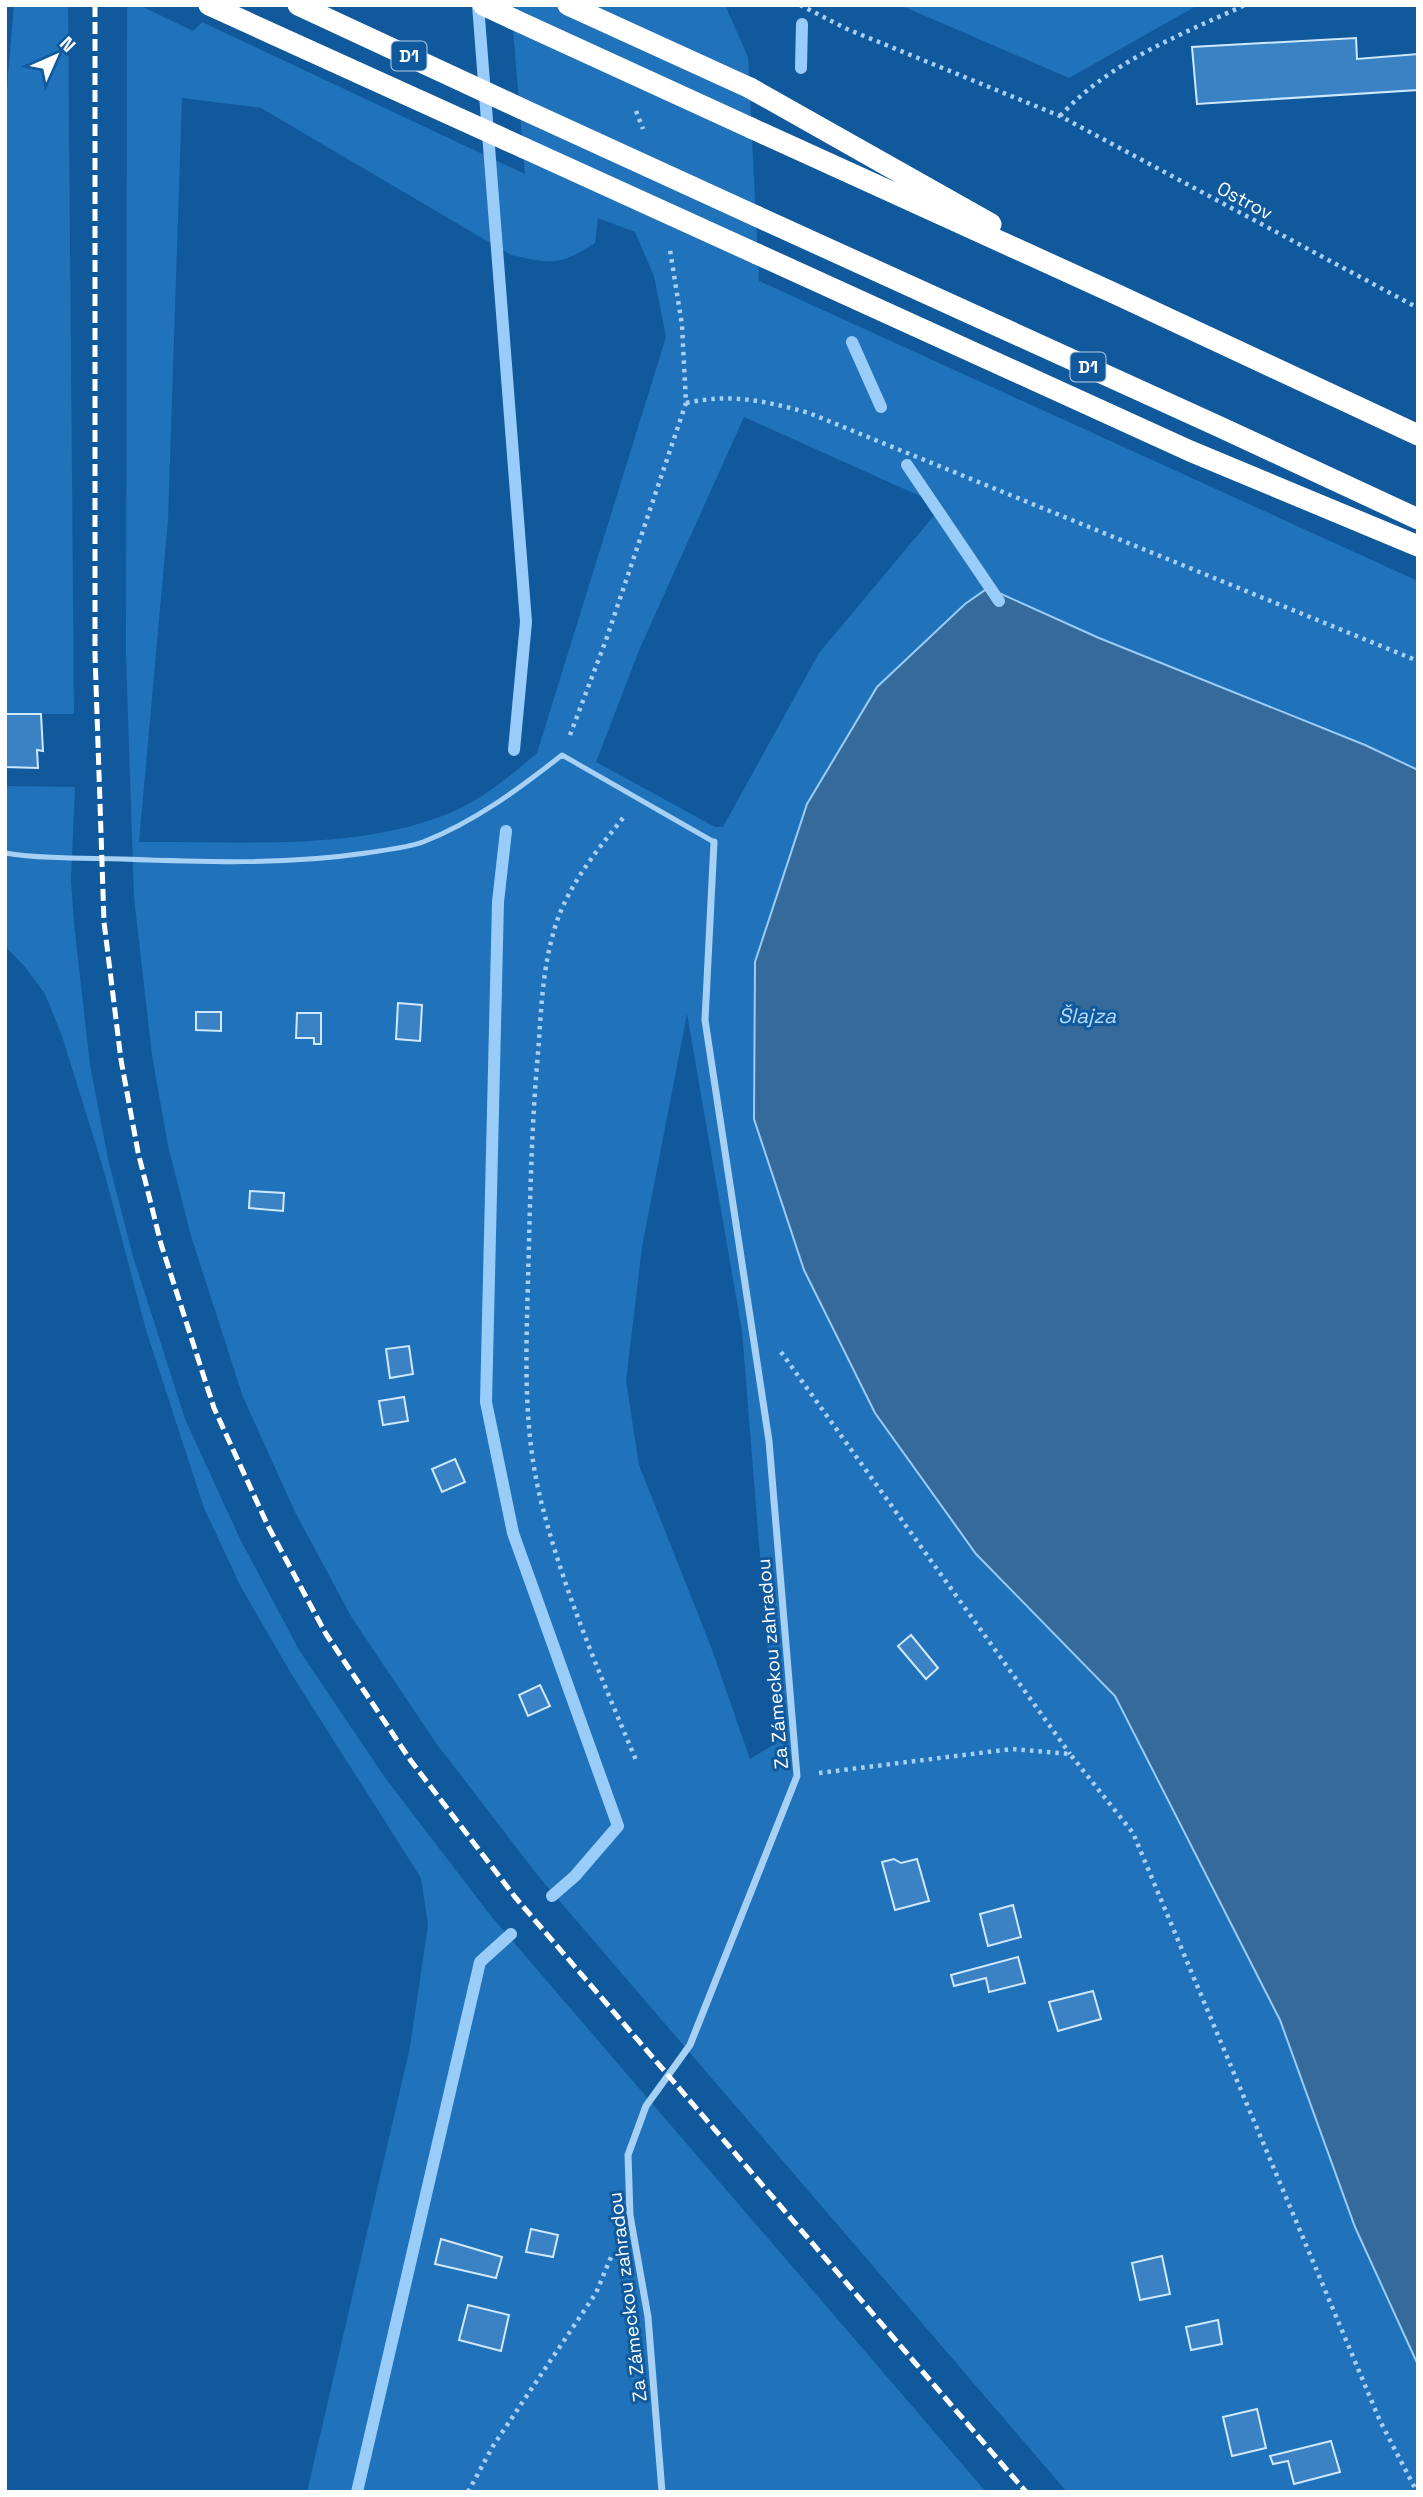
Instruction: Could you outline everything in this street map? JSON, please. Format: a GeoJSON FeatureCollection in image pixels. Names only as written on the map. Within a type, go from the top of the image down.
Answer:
{"type":"FeatureCollection","features":[{"type":"Feature","properties":{"kind":"highway"},"geometry":{"type":"LineString","coordinates":[[209,5],[1190,451],[1418,546]]}},
{"type":"Feature","properties":{"kind":"highway","name":"D1"},"geometry":{"type":"LineString","coordinates":[[298,5],[1418,519]]}},
{"type":"Feature","properties":{"kind":"highway"},"geometry":{"type":"LineString","coordinates":[[483,5],[1418,435]]}},
{"type":"Feature","properties":{"kind":"highway"},"geometry":{"type":"LineString","coordinates":[[568,5],[750,88],[1118,295]]}},
{"type":"Feature","properties":{"kind":"street","name":"Za Zámeckou zahradou"},"geometry":{"type":"LineString","coordinates":[[662,2492],[648,2317],[630,2215],[628,2155],[646,2106],[691,2045],[797,1776],[769,1441],[705,1020],[714,842]]}},
{"type":"Feature","properties":{"kind":"lane"},"geometry":{"type":"LineString","coordinates":[[5,853],[54,857],[261,861],[328,858],[385,850],[421,843],[471,819],[521,787],[562,755],[714,842]]}},
{"type":"Feature","properties":{"kind":"path","name":"Ostrov"},"geometry":{"type":"LineString","coordinates":[[800,5],[872,39],[1060,116],[1418,308]]}},
{"type":"Feature","properties":{"kind":"path"},"geometry":{"type":"LineString","coordinates":[[1060,116],[1087,88],[1105,75],[1151,48],[1245,5]]}},
{"type":"Feature","properties":{"kind":"path"},"geometry":{"type":"LineString","coordinates":[[634,107],[644,130]]}},
{"type":"Feature","properties":{"kind":"path"},"geometry":{"type":"LineString","coordinates":[[562,755],[606,640],[687,403],[682,325],[668,243]]}},
{"type":"Feature","properties":{"kind":"path"},"geometry":{"type":"LineString","coordinates":[[687,403],[712,397],[739,397],[809,413],[1418,661]]}},
{"type":"Feature","properties":{"kind":"path"},"geometry":{"type":"LineString","coordinates":[[636,1760],[599,1673],[540,1497],[529,1439],[526,1391],[531,1136],[543,976],[553,932],[573,883],[640,799]]}},
{"type":"Feature","properties":{"kind":"path"},"geometry":{"type":"LineString","coordinates":[[781,1351],[1070,1754],[1133,1832],[1380,2421],[1417,2492]]}},
{"type":"Feature","properties":{"kind":"path"},"geometry":{"type":"LineString","coordinates":[[797,1776],[1013,1749],[1070,1754]]}},
{"type":"Feature","properties":{"kind":"path"},"geometry":{"type":"LineString","coordinates":[[468,2492],[493,2446],[596,2293],[630,2215]]}},
{"type":"Feature","properties":{"kind":"shaded area"},"geometry":{"type":"Polygon","coordinates":[[[14,5],[68,5],[74,714],[5,714],[5,111],[14,5]]]}},
{"type":"Feature","properties":{"kind":"shaded area"},"geometry":{"type":"Polygon","coordinates":[[[127,5],[139,5],[193,31],[202,22],[525,174],[511,5],[725,5],[748,57],[759,281],[1418,581],[1418,770],[1365,745],[1099,638],[988,588],[754,1119],[804,1270],[875,1413],[976,1554],[1115,1696],[1280,2020],[1355,2226],[1418,2365],[1418,2492],[1067,2492],[539,1877],[436,1743],[352,1618],[295,1512],[243,1397],[191,1236],[168,1146],[152,1055],[134,898],[126,655],[127,5]],[[182,98],[168,520],[139,842],[299,842],[380,833],[418,824],[477,799],[537,753],[666,337],[654,276],[635,232],[598,218],[595,243],[573,256],[546,261],[511,255],[261,108],[182,98]],[[744,417],[640,648],[596,762],[715,827],[723,827],[819,653],[942,506],[744,417]],[[687,1014],[642,1247],[626,1381],[639,1465],[711,1647],[750,1759],[775,1744],[742,1331],[687,1014]]]}},
{"type":"Feature","properties":{"kind":"shaded area"},"geometry":{"type":"Polygon","coordinates":[[[900,5],[1198,5],[1069,78],[900,5]]]}},
{"type":"Feature","properties":{"kind":"shaded area"},"geometry":{"type":"Polygon","coordinates":[[[5,786],[75,787],[71,880],[90,1065],[108,1159],[132,1253],[185,1419],[240,1539],[299,1650],[386,1779],[491,1916],[986,2492],[307,2492],[410,2047],[428,1925],[421,1878],[292,1675],[241,1587],[204,1508],[146,1330],[104,1171],[62,1036],[45,994],[5,946],[5,786]]]}},
{"type":"Feature","properties":{"kind":"water","name":"Šlajza"},"geometry":{"type":"Polygon","coordinates":[[[988,588],[1099,638],[1365,745],[1418,770],[1418,2365],[1355,2227],[1280,2020],[1115,1696],[976,1554],[875,1413],[804,1270],[754,1119],[755,962],[807,804],[877,687],[965,604],[988,588]]]}},
{"type":"Feature","properties":{"kind":"building"},"geometry":{"type":"Polygon","coordinates":[[[1356,38],[1357,59],[1418,54],[1418,90],[1197,104],[1192,47],[1356,38]]]}},
{"type":"Feature","properties":{"kind":"building"},"geometry":{"type":"Polygon","coordinates":[[[5,714],[41,714],[43,751],[37,750],[38,768],[5,767],[5,714]]]}},
{"type":"Feature","properties":{"kind":"building"},"geometry":{"type":"Polygon","coordinates":[[[398,1003],[422,1005],[420,1041],[396,1039],[398,1003]]]}},
{"type":"Feature","properties":{"kind":"building"},"geometry":{"type":"Polygon","coordinates":[[[196,1012],[221,1012],[221,1031],[196,1030],[196,1012]]]}},
{"type":"Feature","properties":{"kind":"building"},"geometry":{"type":"Polygon","coordinates":[[[297,1013],[321,1013],[321,1044],[314,1044],[314,1038],[296,1038],[297,1013]]]}},
{"type":"Feature","properties":{"kind":"building"},"geometry":{"type":"Polygon","coordinates":[[[250,1191],[284,1193],[283,1211],[249,1208],[250,1191]]]}},
{"type":"Feature","properties":{"kind":"building"},"geometry":{"type":"Polygon","coordinates":[[[409,1346],[413,1374],[390,1378],[386,1349],[409,1346]]]}},
{"type":"Feature","properties":{"kind":"building"},"geometry":{"type":"Polygon","coordinates":[[[404,1397],[408,1421],[383,1425],[379,1401],[404,1397]]]}},
{"type":"Feature","properties":{"kind":"building"},"geometry":{"type":"Polygon","coordinates":[[[455,1459],[465,1482],[442,1492],[432,1469],[455,1459]]]}},
{"type":"Feature","properties":{"kind":"building"},"geometry":{"type":"Polygon","coordinates":[[[911,1635],[938,1668],[926,1679],[898,1646],[911,1635]]]}},
{"type":"Feature","properties":{"kind":"building"},"geometry":{"type":"Polygon","coordinates":[[[540,1685],[550,1706],[528,1716],[519,1695],[540,1685]]]}},
{"type":"Feature","properties":{"kind":"building"},"geometry":{"type":"Polygon","coordinates":[[[894,1859],[901,1863],[917,1859],[929,1901],[895,1910],[882,1862],[894,1859]]]}},
{"type":"Feature","properties":{"kind":"building"},"geometry":{"type":"Polygon","coordinates":[[[1013,1905],[1021,1937],[988,1946],[980,1914],[1013,1905]]]}},
{"type":"Feature","properties":{"kind":"building"},"geometry":{"type":"Polygon","coordinates":[[[1018,1957],[1025,1983],[989,1992],[986,1978],[954,1986],[951,1975],[1018,1957]]]}},
{"type":"Feature","properties":{"kind":"building"},"geometry":{"type":"Polygon","coordinates":[[[1093,1991],[1101,2019],[1058,2031],[1049,2002],[1093,1991]]]}},
{"type":"Feature","properties":{"kind":"building"},"geometry":{"type":"Polygon","coordinates":[[[531,2229],[558,2235],[553,2257],[526,2252],[531,2229]]]}},
{"type":"Feature","properties":{"kind":"building"},"geometry":{"type":"Polygon","coordinates":[[[441,2239],[502,2257],[496,2278],[435,2264],[441,2239]]]}},
{"type":"Feature","properties":{"kind":"building"},"geometry":{"type":"Polygon","coordinates":[[[1162,2256],[1170,2294],[1140,2300],[1132,2263],[1162,2256]]]}},
{"type":"Feature","properties":{"kind":"building"},"geometry":{"type":"Polygon","coordinates":[[[468,2305],[509,2315],[501,2351],[459,2340],[468,2305]]]}},
{"type":"Feature","properties":{"kind":"building"},"geometry":{"type":"Polygon","coordinates":[[[1218,2320],[1222,2344],[1191,2350],[1186,2327],[1218,2320]]]}},
{"type":"Feature","properties":{"kind":"building"},"geometry":{"type":"Polygon","coordinates":[[[1257,2409],[1266,2448],[1232,2456],[1223,2417],[1257,2409]]]}},
{"type":"Feature","properties":{"kind":"building"},"geometry":{"type":"Polygon","coordinates":[[[1331,2441],[1340,2472],[1294,2484],[1288,2461],[1273,2464],[1270,2456],[1331,2441]]]}},
{"type":"Feature","properties":{"kind":"waterway"},"geometry":{"type":"LineString","coordinates":[[478,5],[526,622],[514,750]]}},
{"type":"Feature","properties":{"kind":"waterway"},"geometry":{"type":"LineString","coordinates":[[801,68],[802,24]]}},
{"type":"Feature","properties":{"kind":"waterway"},"geometry":{"type":"LineString","coordinates":[[852,342],[881,407]]}},
{"type":"Feature","properties":{"kind":"waterway"},"geometry":{"type":"LineString","coordinates":[[907,465],[999,601]]}},
{"type":"Feature","properties":{"kind":"waterway"},"geometry":{"type":"LineString","coordinates":[[506,831],[498,902],[486,1402],[513,1533],[618,1826],[575,1876],[552,1896]]}},
{"type":"Feature","properties":{"kind":"waterway"},"geometry":{"type":"LineString","coordinates":[[357,2492],[480,1962],[511,1934]]}},
{"type":"Feature","properties":{"kind":"railway"},"geometry":{"type":"LineString","coordinates":[[95,5],[95,655],[104,922],[121,1060],[138,1152],[161,1244],[214,1408],[268,1526],[326,1634],[411,1761],[515,1897],[1026,2492]]}}]}
